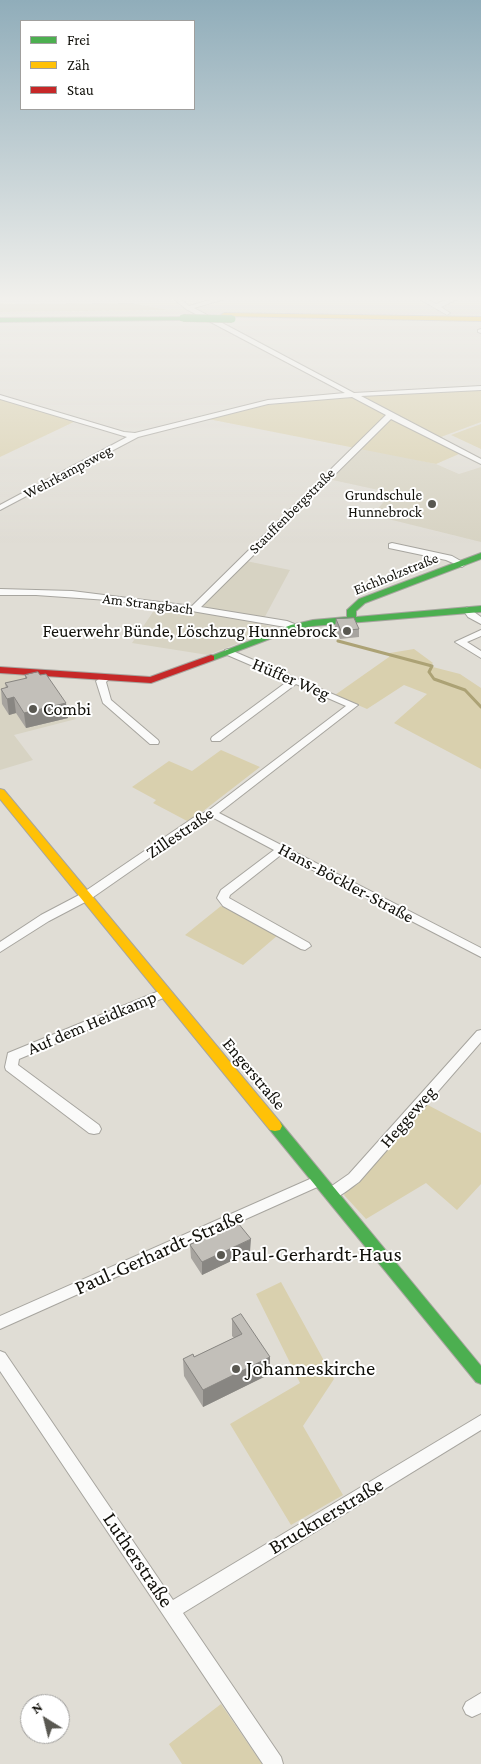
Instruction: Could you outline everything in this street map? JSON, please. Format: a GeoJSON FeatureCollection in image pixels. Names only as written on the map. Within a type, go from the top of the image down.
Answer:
{"type":"FeatureCollection","features":[{"type":"Feature","properties":{"kind":"main road","name":"Eichholzstraße"},"geometry":{"type":"LineString","coordinates":[[352,619],[352,610],[362,602],[481,556]]}},
{"type":"Feature","properties":{"kind":"main road"},"geometry":{"type":"LineString","coordinates":[[0,670],[152,680],[294,627],[319,622],[481,609]]}},
{"type":"Feature","properties":{"kind":"main road","name":"Engerstraße"},"geometry":{"type":"LineString","coordinates":[[0,792],[330,1194],[476,1363],[481,1377]]}},
{"type":"Feature","properties":{"kind":"street"},"geometry":{"type":"LineString","coordinates":[[317,378],[481,462]]}},
{"type":"Feature","properties":{"kind":"street"},"geometry":{"type":"LineString","coordinates":[[0,397],[123,434],[135,435],[258,404],[350,394],[481,388]]}},
{"type":"Feature","properties":{"kind":"street","name":"Stauffenbergstraße"},"geometry":{"type":"LineString","coordinates":[[194,609],[355,448],[388,417],[392,416]]}},
{"type":"Feature","properties":{"kind":"street","name":"Wehrkampsweg"},"geometry":{"type":"LineString","coordinates":[[0,508],[135,435]]}},
{"type":"Feature","properties":{"kind":"street","name":"Eichholzstraße"},"geometry":{"type":"LineString","coordinates":[[392,546],[449,558],[462,564]]}},
{"type":"Feature","properties":{"kind":"street","name":"Am Strangbach"},"geometry":{"type":"LineString","coordinates":[[0,592],[39,592],[147,602],[287,624],[294,627]]}},
{"type":"Feature","properties":{"kind":"street"},"geometry":{"type":"LineString","coordinates":[[467,610],[470,615],[481,621]]}},
{"type":"Feature","properties":{"kind":"street"},"geometry":{"type":"LineString","coordinates":[[481,633],[460,642],[481,655]]}},
{"type":"Feature","properties":{"kind":"street","name":"Hüffer Weg"},"geometry":{"type":"LineString","coordinates":[[228,652],[353,705]]}},
{"type":"Feature","properties":{"kind":"street"},"geometry":{"type":"LineString","coordinates":[[105,678],[102,681],[106,702],[154,742]]}},
{"type":"Feature","properties":{"kind":"street"},"geometry":{"type":"LineString","coordinates":[[216,739],[295,680]]}},
{"type":"Feature","properties":{"kind":"street","name":"Zillestraße"},"geometry":{"type":"LineString","coordinates":[[0,948],[45,918],[85,897],[197,820],[212,813],[353,705]]}},
{"type":"Feature","properties":{"kind":"street","name":"Hans-Böckler-Straße"},"geometry":{"type":"LineString","coordinates":[[212,813],[481,953]]}},
{"type":"Feature","properties":{"kind":"street"},"geometry":{"type":"LineString","coordinates":[[282,849],[225,893],[223,898],[227,903],[305,946]]}},
{"type":"Feature","properties":{"kind":"street","name":"Auf dem Heidkamp"},"geometry":{"type":"LineString","coordinates":[[94,1129],[11,1067],[13,1056],[164,993]]}},
{"type":"Feature","properties":{"kind":"street","name":"Heggeweg"},"geometry":{"type":"LineString","coordinates":[[330,1194],[354,1178],[481,1034]]}},
{"type":"Feature","properties":{"kind":"street","name":"Paul-Gerhardt-Straße"},"geometry":{"type":"LineString","coordinates":[[0,1323],[319,1180]]}},
{"type":"Feature","properties":{"kind":"street","name":"Lutherstraße"},"geometry":{"type":"LineString","coordinates":[[0,1358],[172,1610],[274,1764]]}},
{"type":"Feature","properties":{"kind":"street","name":"Brucknerstraße"},"geometry":{"type":"LineString","coordinates":[[172,1610],[481,1422]]}},
{"type":"Feature","properties":{"kind":"shaded area"},"geometry":{"type":"Polygon","coordinates":[[[481,390],[481,422],[433,440],[459,454],[436,464],[208,419],[267,405],[363,395],[481,390]]]}},
{"type":"Feature","properties":{"kind":"shaded area"},"geometry":{"type":"Polygon","coordinates":[[[0,396],[78,420],[0,457],[0,396]]]}},
{"type":"Feature","properties":{"kind":"shaded area"},"geometry":{"type":"Polygon","coordinates":[[[481,424],[481,449],[451,435],[481,424]]]}},
{"type":"Feature","properties":{"kind":"shaded area","name":"Grundschule Hunnebrock"},"geometry":{"type":"Polygon","coordinates":[[[360,447],[436,464],[459,474],[481,467],[481,542],[372,515],[392,493],[328,479],[360,447]]]}},
{"type":"Feature","properties":{"kind":"shaded area"},"geometry":{"type":"Polygon","coordinates":[[[246,561],[290,570],[261,624],[278,628],[208,655],[132,643],[157,606],[199,612],[205,608],[203,604],[246,561]]]}},
{"type":"Feature","properties":{"kind":"shaded area"},"geometry":{"type":"Polygon","coordinates":[[[414,649],[433,663],[429,666],[460,674],[481,688],[481,769],[394,723],[427,694],[404,685],[367,709],[335,695],[389,657],[390,653],[414,649]]]}},
{"type":"Feature","properties":{"kind":"shaded area"},"geometry":{"type":"Polygon","coordinates":[[[0,673],[45,677],[76,719],[14,735],[33,760],[0,770],[0,673]]]}},
{"type":"Feature","properties":{"kind":"shaded area"},"geometry":{"type":"Polygon","coordinates":[[[221,750],[260,767],[189,822],[153,803],[156,800],[132,787],[169,761],[192,771],[221,750]]]}},
{"type":"Feature","properties":{"kind":"shaded area"},"geometry":{"type":"Polygon","coordinates":[[[221,906],[278,935],[243,965],[185,935],[221,906]]]}},
{"type":"Feature","properties":{"kind":"shaded area"},"geometry":{"type":"Polygon","coordinates":[[[424,1103],[481,1133],[481,1184],[457,1210],[426,1183],[366,1219],[344,1195],[346,1190],[424,1103]]]}},
{"type":"Feature","properties":{"kind":"shaded area"},"geometry":{"type":"Polygon","coordinates":[[[281,1282],[334,1379],[303,1426],[343,1495],[291,1525],[230,1424],[300,1383],[256,1294],[281,1282]]]}},
{"type":"Feature","properties":{"kind":"shaded area"},"geometry":{"type":"Polygon","coordinates":[[[221,1704],[262,1764],[182,1764],[169,1744],[221,1704]]]}},
{"type":"Feature","properties":{"kind":"building"},"geometry":{"type":"Polygon","coordinates":[[[354,618],[359,629],[341,631],[336,619],[354,618]]]}},
{"type":"Feature","properties":{"kind":"building"},"geometry":{"type":"Polygon","coordinates":[[[38,672],[40,675],[46,674],[66,703],[24,713],[14,697],[7,699],[1,689],[8,687],[5,683],[27,678],[25,675],[38,672]]]}},
{"type":"Feature","properties":{"kind":"building"},"geometry":{"type":"Polygon","coordinates":[[[238,1223],[251,1239],[202,1262],[190,1245],[238,1223]]]}},
{"type":"Feature","properties":{"kind":"building"},"geometry":{"type":"Polygon","coordinates":[[[241,1314],[270,1357],[203,1390],[183,1359],[193,1354],[194,1357],[242,1334],[232,1319],[241,1314]]]}},
{"type":"Feature","properties":{"kind":"waterway"},"geometry":{"type":"LineString","coordinates":[[338,641],[432,666],[429,672],[434,679],[465,690],[481,707]]}},
{"type":"Feature","properties":{"kind":"traffic: fast"},"geometry":{"type":"LineString","coordinates":[[352,619],[351,610],[362,601],[481,556]]}},
{"type":"Feature","properties":{"kind":"traffic: fast"},"geometry":{"type":"LineString","coordinates":[[211,658],[294,627],[313,623],[481,609]]}},
{"type":"Feature","properties":{"kind":"traffic: fast"},"geometry":{"type":"LineString","coordinates":[[275,1126],[481,1377]]}},
{"type":"Feature","properties":{"kind":"traffic: slow"},"geometry":{"type":"LineString","coordinates":[[0,792],[275,1126]]}},
{"type":"Feature","properties":{"kind":"traffic: jam"},"geometry":{"type":"LineString","coordinates":[[0,670],[151,680],[211,658]]}},
{"type":"Feature","properties":{"kind":"place","name":"Grundschule Hunnebrock"},"geometry":{"type":"Point","coordinates":[432,504]}},
{"type":"Feature","properties":{"kind":"place","name":"Feuerwehr Bünde, Löschzug Hunnebrock"},"geometry":{"type":"Point","coordinates":[347,631]}},
{"type":"Feature","properties":{"kind":"place","name":"Combi"},"geometry":{"type":"Point","coordinates":[33,709]}},
{"type":"Feature","properties":{"kind":"place","name":"Paul-Gerhardt-Haus"},"geometry":{"type":"Point","coordinates":[221,1255]}},
{"type":"Feature","properties":{"kind":"place","name":"Johanneskirche"},"geometry":{"type":"Point","coordinates":[236,1369]}}]}
